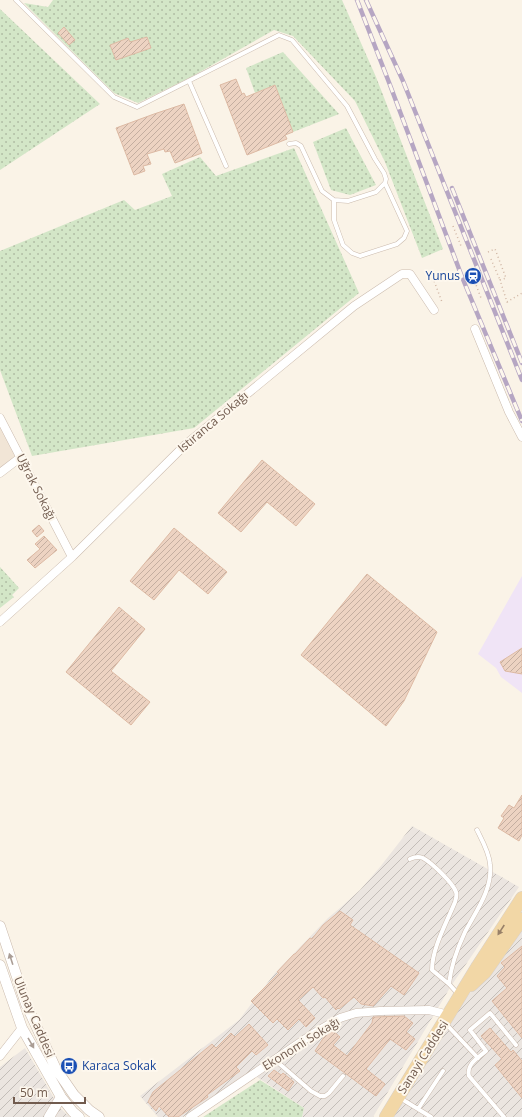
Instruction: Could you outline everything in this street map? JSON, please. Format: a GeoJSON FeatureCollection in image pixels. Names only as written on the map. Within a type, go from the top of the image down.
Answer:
{"type":"FeatureCollection","features":[{"type":"Feature","properties":{"kind":"main road","name":"Sanayi Caddesi"},"geometry":{"type":"LineString","coordinates":[[386,1117],[522,898]]}},
{"type":"Feature","properties":{"kind":"main road","name":"Sanayi Caddesi"},"geometry":{"type":"LineString","coordinates":[[460,996],[485,972],[522,919]]}},
{"type":"Feature","properties":{"kind":"street","name":"Istıranca Sokağı"},"geometry":{"type":"LineString","coordinates":[[0,622],[72,557],[185,445],[360,302],[402,274],[410,274],[434,310]]}},
{"type":"Feature","properties":{"kind":"street"},"geometry":{"type":"LineString","coordinates":[[475,329],[509,412],[522,437]]}},
{"type":"Feature","properties":{"kind":"street","name":"Uğrak Sokağı"},"geometry":{"type":"LineString","coordinates":[[0,418],[72,557]]}},
{"type":"Feature","properties":{"kind":"street"},"geometry":{"type":"LineString","coordinates":[[0,473],[21,457]]}},
{"type":"Feature","properties":{"kind":"street","name":"Ulunay Caddesi"},"geometry":{"type":"LineString","coordinates":[[0,926],[22,992],[56,1069],[74,1095],[89,1110],[99,1117]]}},
{"type":"Feature","properties":{"kind":"street","name":"Ulunay Caddesi"},"geometry":{"type":"LineString","coordinates":[[0,965],[22,1028],[61,1097],[79,1117]]}},
{"type":"Feature","properties":{"kind":"street"},"geometry":{"type":"LineString","coordinates":[[0,988],[10,995],[22,992]]}},
{"type":"Feature","properties":{"kind":"street","name":"Ekonomi Sokağı"},"geometry":{"type":"LineString","coordinates":[[190,1117],[311,1035],[340,1018],[356,1013],[429,1010],[441,1013],[446,1019]]}},
{"type":"Feature","properties":{"kind":"street"},"geometry":{"type":"LineString","coordinates":[[0,1056],[22,1028]]}},
{"type":"Feature","properties":{"kind":"street"},"geometry":{"type":"LineString","coordinates":[[49,1117],[61,1097]]}},
{"type":"Feature","properties":{"kind":"lane"},"geometry":{"type":"LineString","coordinates":[[16,0],[114,97],[137,107],[279,35],[292,40],[347,106],[384,173],[386,179],[385,183],[407,231],[404,238],[397,244],[360,256],[349,251],[343,246],[334,220],[334,200]]}},
{"type":"Feature","properties":{"kind":"lane"},"geometry":{"type":"LineString","coordinates":[[189,81],[226,166]]}},
{"type":"Feature","properties":{"kind":"lane"},"geometry":{"type":"LineString","coordinates":[[289,144],[296,143],[301,146],[322,191],[334,200],[348,201],[376,192],[385,183]]}},
{"type":"Feature","properties":{"kind":"lane"},"geometry":{"type":"LineString","coordinates":[[449,984],[450,972],[455,954],[482,900],[488,884],[490,864],[486,849],[477,830]]}},
{"type":"Feature","properties":{"kind":"lane"},"geometry":{"type":"LineString","coordinates":[[410,859],[415,857],[422,858],[435,867],[454,887],[456,894],[455,902],[435,951],[432,962],[432,970],[449,984],[460,996]]}},
{"type":"Feature","properties":{"kind":"lane"},"geometry":{"type":"LineString","coordinates":[[504,1117],[469,1076],[469,1068],[486,1051],[470,1030],[490,1013],[516,1045]]}},
{"type":"Feature","properties":{"kind":"lane"},"geometry":{"type":"LineString","coordinates":[[446,1019],[450,1027],[478,1058]]}},
{"type":"Feature","properties":{"kind":"lane"},"geometry":{"type":"LineString","coordinates":[[275,1060],[294,1077],[320,1096],[325,1096],[329,1093],[343,1076]]}},
{"type":"Feature","properties":{"kind":"lane"},"geometry":{"type":"LineString","coordinates":[[418,1109],[443,1071]]}},
{"type":"Feature","properties":{"kind":"lane"},"geometry":{"type":"LineString","coordinates":[[398,1097],[430,1117]]}},
{"type":"Feature","properties":{"kind":"path"},"geometry":{"type":"LineString","coordinates":[[453,226],[461,246]]}},
{"type":"Feature","properties":{"kind":"path"},"geometry":{"type":"LineString","coordinates":[[488,252],[495,249],[506,278],[500,280]]}},
{"type":"Feature","properties":{"kind":"path"},"geometry":{"type":"LineString","coordinates":[[491,259],[507,302],[522,294]]}},
{"type":"Feature","properties":{"kind":"path"},"geometry":{"type":"LineString","coordinates":[[430,270],[442,302]]}},
{"type":"Feature","properties":{"kind":"path"},"geometry":{"type":"LineString","coordinates":[[472,274],[481,298]]}},
{"type":"Feature","properties":{"kind":"shaded area"},"geometry":{"type":"Polygon","coordinates":[[[0,425],[17,458],[0,471],[0,425]]]}},
{"type":"Feature","properties":{"kind":"shaded area"},"geometry":{"type":"Polygon","coordinates":[[[522,576],[522,693],[501,677],[496,668],[478,654],[522,576]]]}},
{"type":"Feature","properties":{"kind":"shaded area"},"geometry":{"type":"Polygon","coordinates":[[[412,826],[519,887],[451,986],[373,1117],[302,1117],[304,1108],[251,1073],[183,1117],[158,1117],[140,1096],[239,1020],[275,973],[328,918],[360,890],[412,826]]]}},
{"type":"Feature","properties":{"kind":"shaded area"},"geometry":{"type":"Polygon","coordinates":[[[522,929],[522,1117],[393,1117],[465,999],[522,929]]]}},
{"type":"Feature","properties":{"kind":"shaded area"},"geometry":{"type":"Polygon","coordinates":[[[25,1048],[55,1100],[44,1117],[0,1117],[0,1067],[25,1048]]]}},
{"type":"Feature","properties":{"kind":"shaded area"},"geometry":{"type":"Polygon","coordinates":[[[60,1108],[70,1117],[55,1117],[60,1108]]]}},
{"type":"Feature","properties":{"kind":"green space"},"geometry":{"type":"Polygon","coordinates":[[[53,0],[342,0],[376,77],[443,249],[422,258],[385,162],[355,101],[293,36],[274,30],[191,77],[138,103],[114,93],[24,3],[48,7],[53,0]]]}},
{"type":"Feature","properties":{"kind":"green space"},"geometry":{"type":"Polygon","coordinates":[[[0,9],[100,104],[0,170],[0,9]]]}},
{"type":"Feature","properties":{"kind":"green space"},"geometry":{"type":"Polygon","coordinates":[[[283,52],[339,114],[293,132],[275,85],[255,93],[246,68],[283,52]]]}},
{"type":"Feature","properties":{"kind":"green space"},"geometry":{"type":"Polygon","coordinates":[[[346,128],[376,185],[350,195],[331,190],[313,142],[346,128]]]}},
{"type":"Feature","properties":{"kind":"green space"},"geometry":{"type":"Polygon","coordinates":[[[294,148],[359,293],[194,428],[32,456],[0,370],[0,251],[124,200],[135,210],[172,196],[162,174],[200,157],[216,176],[294,148]]]}},
{"type":"Feature","properties":{"kind":"green space"},"geometry":{"type":"Polygon","coordinates":[[[0,567],[19,588],[12,595],[14,597],[0,608],[0,567]]]}},
{"type":"Feature","properties":{"kind":"green space"},"geometry":{"type":"Polygon","coordinates":[[[260,1080],[304,1108],[302,1117],[203,1117],[260,1080]]]}},
{"type":"Feature","properties":{"kind":"building"},"geometry":{"type":"Polygon","coordinates":[[[64,27],[75,40],[69,45],[58,33],[64,27]]]}},
{"type":"Feature","properties":{"kind":"building"},"geometry":{"type":"Polygon","coordinates":[[[147,37],[151,48],[116,60],[110,45],[128,38],[130,42],[147,37]]]}},
{"type":"Feature","properties":{"kind":"building"},"geometry":{"type":"Polygon","coordinates":[[[236,79],[242,94],[244,93],[246,97],[275,85],[293,132],[285,135],[287,139],[247,155],[220,85],[236,79]]]}},
{"type":"Feature","properties":{"kind":"building"},"geometry":{"type":"Polygon","coordinates":[[[184,104],[202,153],[175,163],[170,151],[165,152],[164,149],[147,154],[151,164],[143,166],[145,171],[134,175],[116,128],[184,104]]]}},
{"type":"Feature","properties":{"kind":"building"},"geometry":{"type":"Polygon","coordinates":[[[262,460],[315,504],[296,526],[267,502],[241,532],[218,513],[262,460]]]}},
{"type":"Feature","properties":{"kind":"building"},"geometry":{"type":"Polygon","coordinates":[[[39,525],[44,531],[37,537],[32,531],[39,525]]]}},
{"type":"Feature","properties":{"kind":"building"},"geometry":{"type":"Polygon","coordinates":[[[174,528],[227,572],[208,594],[179,570],[154,600],[130,581],[174,528]]]}},
{"type":"Feature","properties":{"kind":"building"},"geometry":{"type":"Polygon","coordinates":[[[44,536],[57,550],[35,568],[27,560],[40,549],[35,544],[44,536]]]}},
{"type":"Feature","properties":{"kind":"building"},"geometry":{"type":"Polygon","coordinates":[[[367,574],[437,632],[404,701],[386,726],[301,655],[367,574]]]}},
{"type":"Feature","properties":{"kind":"building"},"geometry":{"type":"Polygon","coordinates":[[[119,607],[145,629],[111,671],[150,702],[131,725],[66,672],[119,607]]]}},
{"type":"Feature","properties":{"kind":"building"},"geometry":{"type":"Polygon","coordinates":[[[522,648],[522,674],[505,671],[500,662],[522,648]]]}},
{"type":"Feature","properties":{"kind":"building"},"geometry":{"type":"Polygon","coordinates":[[[522,795],[522,835],[519,841],[498,828],[504,818],[501,816],[509,805],[514,808],[522,795]]]}},
{"type":"Feature","properties":{"kind":"building"},"geometry":{"type":"Polygon","coordinates":[[[340,911],[353,920],[350,925],[419,973],[404,995],[391,986],[373,1006],[361,1004],[354,997],[336,1010],[325,997],[323,998],[313,987],[298,1000],[315,1018],[306,1027],[299,1019],[288,1030],[277,1019],[273,1023],[251,1001],[279,973],[277,972],[294,954],[310,938],[312,939],[323,925],[340,911]]]}},
{"type":"Feature","properties":{"kind":"building"},"geometry":{"type":"Polygon","coordinates":[[[522,946],[522,1038],[492,1001],[507,988],[497,976],[505,967],[501,963],[522,946]]]}},
{"type":"Feature","properties":{"kind":"building"},"geometry":{"type":"Polygon","coordinates":[[[404,1016],[413,1023],[406,1032],[415,1039],[406,1050],[390,1039],[366,1069],[385,1084],[376,1096],[315,1051],[331,1029],[340,1037],[333,1045],[347,1056],[372,1023],[373,1017],[404,1016]]]}},
{"type":"Feature","properties":{"kind":"building"},"geometry":{"type":"Polygon","coordinates":[[[249,1024],[268,1045],[256,1055],[252,1051],[236,1067],[240,1071],[207,1095],[208,1097],[178,1117],[169,1117],[159,1106],[156,1111],[148,1102],[153,1092],[212,1044],[216,1048],[231,1033],[235,1037],[249,1024]]]}},
{"type":"Feature","properties":{"kind":"building"},"geometry":{"type":"Polygon","coordinates":[[[490,1028],[511,1052],[513,1050],[522,1061],[522,1098],[495,1065],[502,1059],[481,1036],[490,1028]]]}},
{"type":"Feature","properties":{"kind":"building"},"geometry":{"type":"Polygon","coordinates":[[[274,1070],[281,1075],[283,1073],[294,1082],[288,1091],[268,1076],[274,1070]]]}},
{"type":"Feature","properties":{"kind":"railway"},"geometry":{"type":"LineString","coordinates":[[357,0],[462,277],[522,421]]}},
{"type":"Feature","properties":{"kind":"railway"},"geometry":{"type":"LineString","coordinates":[[366,0],[403,81],[522,380]]}},
{"type":"Feature","properties":{"kind":"railway"},"geometry":{"type":"LineString","coordinates":[[452,188],[522,363]]}},
{"type":"Feature","properties":{"kind":"place","name":"Yunus"},"geometry":{"type":"Point","coordinates":[473,276]}},
{"type":"Feature","properties":{"kind":"place","name":"Karaca Sokak"},"geometry":{"type":"Point","coordinates":[69,1066]}}]}
